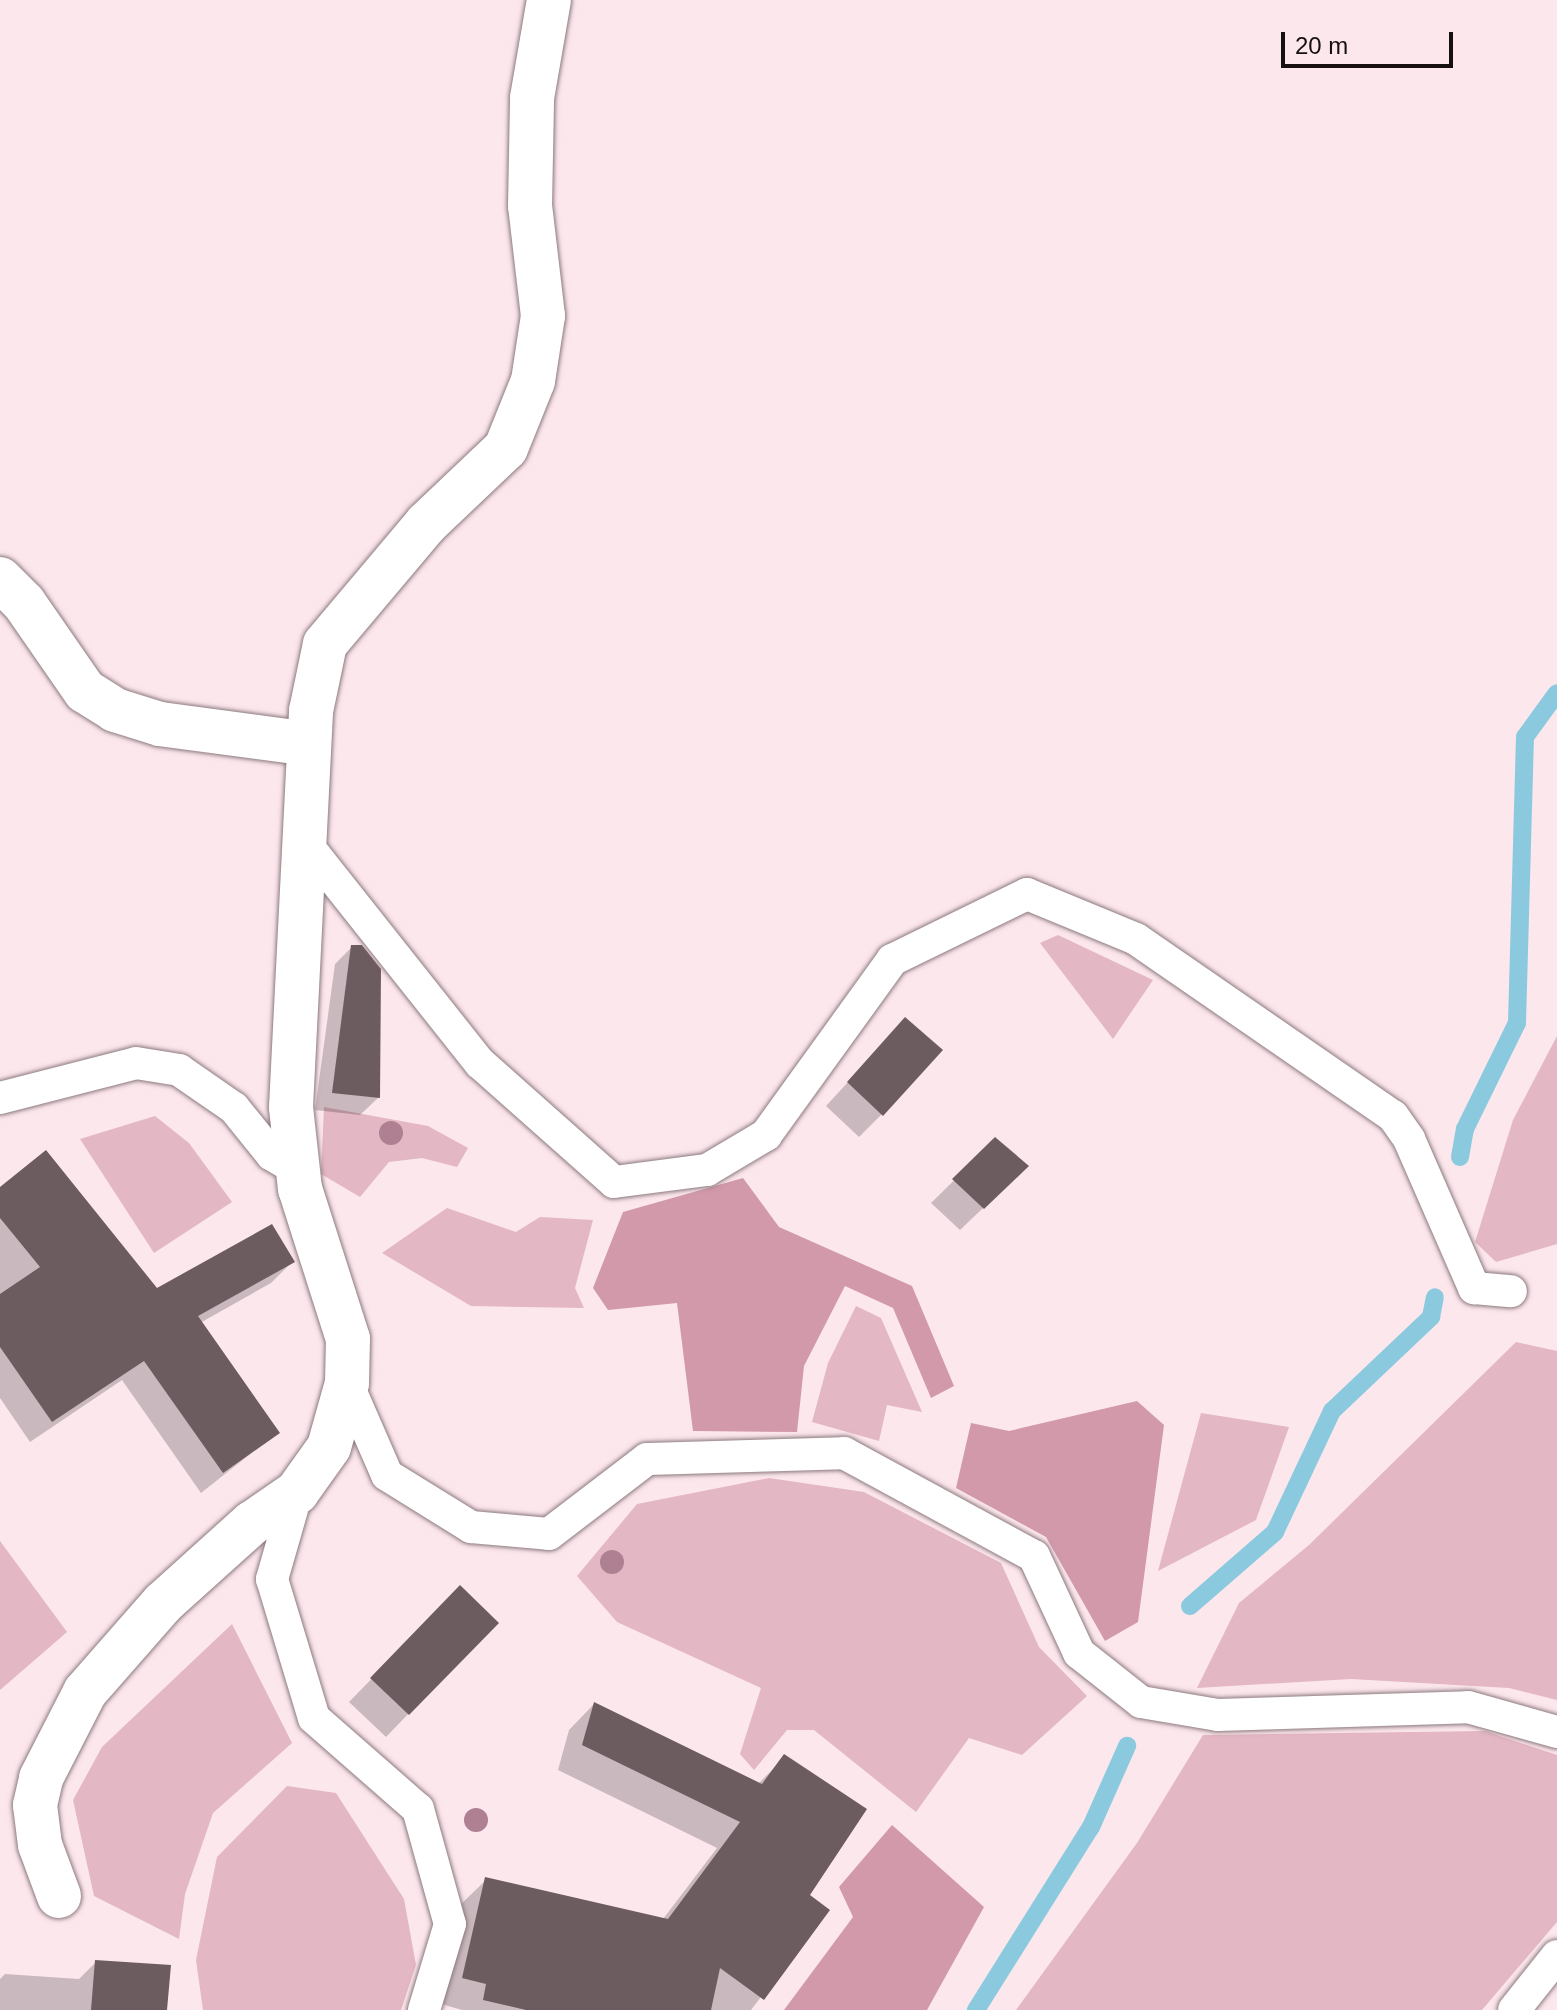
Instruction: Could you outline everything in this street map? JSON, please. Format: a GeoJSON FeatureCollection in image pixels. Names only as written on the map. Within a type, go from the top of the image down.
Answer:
{"type":"FeatureCollection","features":[{"type":"Feature","properties":{"kind":"street"},"geometry":{"type":"LineString","coordinates":[[59,1896],[40,1845],[35,1805],[41,1778],[85,1692],[163,1603],[252,1523],[297,1492],[329,1447],[347,1383],[348,1339],[298,1170],[291,1107],[309,744],[325,644],[426,524],[506,448],[533,381],[543,316],[530,206],[532,98],[549,0]]}},
{"type":"Feature","properties":{"kind":"street"},"geometry":{"type":"LineString","coordinates":[[0,579],[24,603],[85,691],[115,710],[160,724],[309,744]]}},
{"type":"Feature","properties":{"kind":"lane"},"geometry":{"type":"LineString","coordinates":[[303,840],[480,1063],[614,1182],[707,1170],[766,1135],[892,960],[1027,894],[1136,939],[1393,1116],[1409,1139],[1474,1288],[1511,1291]]}},
{"type":"Feature","properties":{"kind":"lane"},"geometry":{"type":"LineString","coordinates":[[0,1098],[136,1063],[179,1070],[234,1108],[272,1155],[298,1170]]}},
{"type":"Feature","properties":{"kind":"lane"},"geometry":{"type":"LineString","coordinates":[[347,1383],[387,1475],[471,1527],[549,1534],[647,1459],[844,1453],[1034,1556],[1079,1653],[1141,1702],[1218,1715],[1468,1707],[1557,1732]]}},
{"type":"Feature","properties":{"kind":"lane"},"geometry":{"type":"LineString","coordinates":[[297,1492],[272,1579],[314,1718],[418,1809],[450,1924],[424,2010]]}},
{"type":"Feature","properties":{"kind":"lane"},"geometry":{"type":"LineString","coordinates":[[1514,2010],[1557,1956]]}},
{"type":"Feature","properties":{"kind":"shaded area"},"geometry":{"type":"Polygon","coordinates":[[[1058,935],[1153,980],[1113,1039],[1040,943],[1058,935]]]}},
{"type":"Feature","properties":{"kind":"shaded area"},"geometry":{"type":"Polygon","coordinates":[[[1557,1036],[1557,1244],[1496,1262],[1475,1242],[1513,1120],[1557,1036]]]}},
{"type":"Feature","properties":{"kind":"shaded area"},"geometry":{"type":"Polygon","coordinates":[[[324,1107],[428,1126],[468,1148],[457,1167],[422,1158],[389,1162],[360,1197],[321,1174],[324,1107]]]}},
{"type":"Feature","properties":{"kind":"shaded area"},"geometry":{"type":"Polygon","coordinates":[[[155,1116],[189,1143],[232,1202],[154,1253],[80,1139],[155,1116]]]}},
{"type":"Feature","properties":{"kind":"shaded area"},"geometry":{"type":"Polygon","coordinates":[[[743,1178],[779,1227],[912,1286],[954,1386],[931,1398],[893,1308],[845,1286],[804,1366],[797,1432],[693,1431],[677,1303],[608,1310],[593,1288],[623,1212],[743,1178]]]}},
{"type":"Feature","properties":{"kind":"shaded area"},"geometry":{"type":"Polygon","coordinates":[[[447,1208],[516,1232],[540,1217],[593,1220],[575,1288],[584,1308],[471,1306],[382,1253],[447,1208]]]}},
{"type":"Feature","properties":{"kind":"shaded area"},"geometry":{"type":"Polygon","coordinates":[[[856,1306],[881,1318],[922,1412],[887,1405],[879,1441],[812,1422],[828,1363],[856,1306]]]}},
{"type":"Feature","properties":{"kind":"shaded area"},"geometry":{"type":"Polygon","coordinates":[[[1516,1342],[1557,1351],[1557,1700],[1509,1688],[1351,1679],[1197,1688],[1239,1603],[1309,1545],[1516,1342]]]}},
{"type":"Feature","properties":{"kind":"shaded area"},"geometry":{"type":"Polygon","coordinates":[[[1137,1401],[1164,1425],[1138,1622],[1105,1641],[1046,1537],[956,1488],[971,1423],[1009,1431],[1137,1401]]]}},
{"type":"Feature","properties":{"kind":"shaded area"},"geometry":{"type":"Polygon","coordinates":[[[1201,1413],[1289,1427],[1256,1520],[1158,1571],[1201,1413]]]}},
{"type":"Feature","properties":{"kind":"shaded area"},"geometry":{"type":"Polygon","coordinates":[[[769,1478],[864,1492],[1001,1563],[1039,1647],[1087,1696],[1022,1755],[969,1738],[916,1812],[814,1730],[787,1730],[754,1770],[740,1754],[761,1688],[617,1622],[577,1576],[637,1504],[769,1478]]]}},
{"type":"Feature","properties":{"kind":"shaded area"},"geometry":{"type":"Polygon","coordinates":[[[0,1541],[67,1632],[0,1690],[0,1541]]]}},
{"type":"Feature","properties":{"kind":"shaded area"},"geometry":{"type":"Polygon","coordinates":[[[232,1624],[292,1743],[213,1813],[185,1894],[179,1939],[94,1896],[73,1800],[102,1747],[232,1624]]]}},
{"type":"Feature","properties":{"kind":"shaded area"},"geometry":{"type":"Polygon","coordinates":[[[1485,1731],[1557,1755],[1557,1922],[1482,2010],[1016,2010],[1137,1843],[1203,1735],[1485,1731]]]}},
{"type":"Feature","properties":{"kind":"shaded area"},"geometry":{"type":"Polygon","coordinates":[[[287,1786],[336,1793],[404,1899],[416,1965],[401,2010],[203,2010],[196,1960],[217,1857],[287,1786]]]}},
{"type":"Feature","properties":{"kind":"shaded area"},"geometry":{"type":"Polygon","coordinates":[[[892,1825],[984,1907],[927,2010],[784,2010],[853,1917],[839,1887],[892,1825]]]}},
{"type":"Feature","properties":{"kind":"building"},"geometry":{"type":"Polygon","coordinates":[[[351,945],[362,945],[381,969],[380,1098],[332,1093],[351,945]]]}},
{"type":"Feature","properties":{"kind":"building"},"geometry":{"type":"Polygon","coordinates":[[[905,1017],[943,1050],[883,1116],[847,1082],[905,1017]]]}},
{"type":"Feature","properties":{"kind":"building"},"geometry":{"type":"Polygon","coordinates":[[[995,1137],[1029,1166],[984,1209],[952,1179],[995,1137]]]}},
{"type":"Feature","properties":{"kind":"building"},"geometry":{"type":"Polygon","coordinates":[[[46,1150],[157,1288],[272,1224],[295,1262],[198,1316],[280,1433],[223,1473],[144,1361],[52,1422],[0,1347],[0,1294],[40,1267],[0,1218],[0,1187],[46,1150]]]}},
{"type":"Feature","properties":{"kind":"building"},"geometry":{"type":"Polygon","coordinates":[[[460,1585],[499,1623],[409,1715],[370,1678],[460,1585]]]}},
{"type":"Feature","properties":{"kind":"building"},"geometry":{"type":"Polygon","coordinates":[[[594,1702],[762,1784],[784,1754],[867,1809],[810,1895],[830,1910],[764,2000],[720,1968],[711,2010],[526,2010],[483,2000],[486,1984],[462,1978],[485,1877],[668,1919],[740,1822],[582,1745],[594,1702]]]}},
{"type":"Feature","properties":{"kind":"building"},"geometry":{"type":"Polygon","coordinates":[[[95,1960],[171,1965],[167,2010],[91,2010],[95,1960]]]}},
{"type":"Feature","properties":{"kind":"waterway"},"geometry":{"type":"LineString","coordinates":[[1460,1157],[1465,1129],[1517,1023],[1525,737],[1557,693]]}},
{"type":"Feature","properties":{"kind":"waterway"},"geometry":{"type":"LineString","coordinates":[[1190,1606],[1275,1532],[1332,1411],[1431,1317],[1435,1297]]}},
{"type":"Feature","properties":{"kind":"waterway"},"geometry":{"type":"LineString","coordinates":[[976,2010],[1091,1827],[1127,1746]]}}]}
